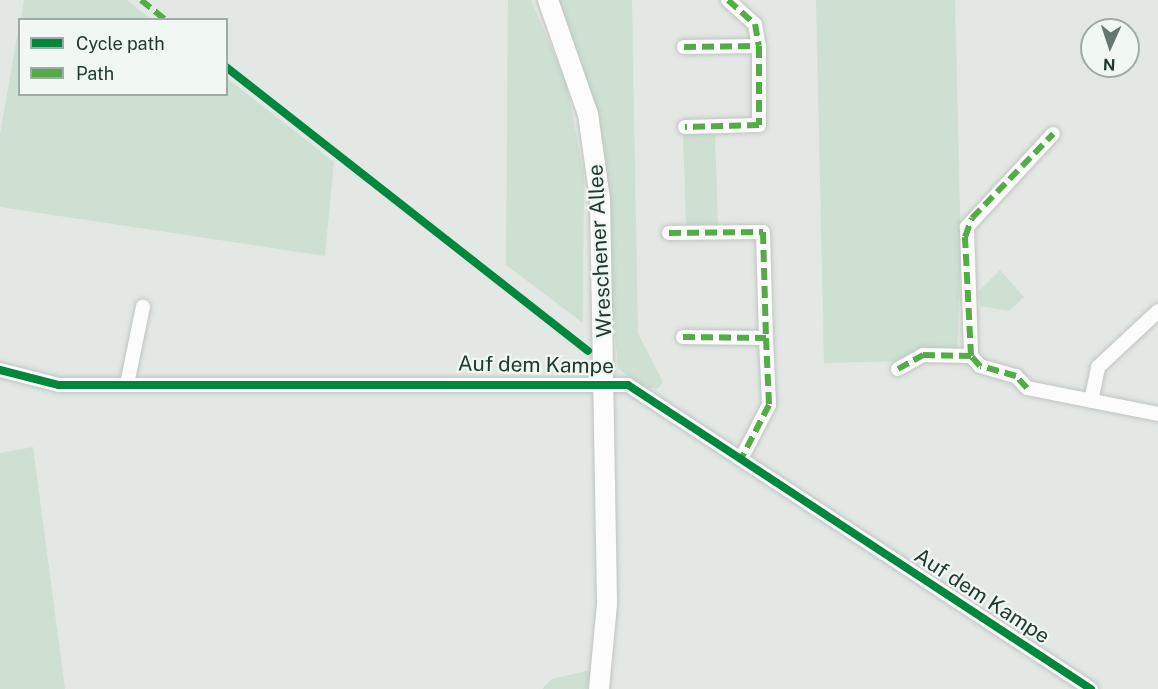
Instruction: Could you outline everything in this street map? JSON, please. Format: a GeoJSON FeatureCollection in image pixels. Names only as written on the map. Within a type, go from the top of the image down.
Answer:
{"type":"FeatureCollection","features":[{"type":"Feature","properties":{"kind":"street","name":"Wreschener Allee"},"geometry":{"type":"LineString","coordinates":[[548,0],[588,114],[596,159],[606,383],[607,604],[598,689]]}},
{"type":"Feature","properties":{"kind":"street"},"geometry":{"type":"LineString","coordinates":[[684,127],[759,125],[759,45],[754,24],[728,0]]}},
{"type":"Feature","properties":{"kind":"street"},"geometry":{"type":"LineString","coordinates":[[684,47],[759,45]]}},
{"type":"Feature","properties":{"kind":"street"},"geometry":{"type":"LineString","coordinates":[[1053,134],[968,227],[971,356],[981,366],[1016,376],[1027,388],[1158,414]]}},
{"type":"Feature","properties":{"kind":"street"},"geometry":{"type":"LineString","coordinates":[[669,233],[763,231],[769,405],[742,457]]}},
{"type":"Feature","properties":{"kind":"street"},"geometry":{"type":"LineString","coordinates":[[128,384],[143,307]]}},
{"type":"Feature","properties":{"kind":"street"},"geometry":{"type":"LineString","coordinates":[[1091,401],[1098,367],[1158,311]]}},
{"type":"Feature","properties":{"kind":"street"},"geometry":{"type":"LineString","coordinates":[[682,337],[766,338]]}},
{"type":"Feature","properties":{"kind":"street"},"geometry":{"type":"LineString","coordinates":[[898,369],[923,355],[971,356]]}},
{"type":"Feature","properties":{"kind":"street","name":"Auf dem Kampe"},"geometry":{"type":"LineString","coordinates":[[0,370],[44,384],[606,383],[628,385],[742,457],[1091,689]]}},
{"type":"Feature","properties":{"kind":"green space"},"geometry":{"type":"Polygon","coordinates":[[[24,0],[127,0],[150,18],[21,18],[24,0]]]}},
{"type":"Feature","properties":{"kind":"green space"},"geometry":{"type":"Polygon","coordinates":[[[508,0],[531,0],[566,82],[584,175],[583,323],[506,265],[508,0]]]}},
{"type":"Feature","properties":{"kind":"green space"},"geometry":{"type":"Polygon","coordinates":[[[559,0],[632,0],[638,333],[663,382],[658,389],[642,387],[618,368],[593,106],[559,0]]]}},
{"type":"Feature","properties":{"kind":"green space"},"geometry":{"type":"Polygon","coordinates":[[[816,0],[955,0],[961,250],[957,351],[907,361],[824,363],[816,0]]]}},
{"type":"Feature","properties":{"kind":"green space"},"geometry":{"type":"Polygon","coordinates":[[[18,32],[18,96],[228,96],[228,79],[334,162],[325,256],[0,207],[0,134],[18,32]]]}},
{"type":"Feature","properties":{"kind":"green space"},"geometry":{"type":"Polygon","coordinates":[[[715,132],[718,226],[686,227],[683,133],[715,132]]]}},
{"type":"Feature","properties":{"kind":"green space"},"geometry":{"type":"Polygon","coordinates":[[[1000,270],[1024,297],[1009,311],[980,306],[979,291],[1000,270]]]}},
{"type":"Feature","properties":{"kind":"green space"},"geometry":{"type":"Polygon","coordinates":[[[33,447],[65,689],[0,689],[0,453],[33,447]]]}},
{"type":"Feature","properties":{"kind":"green space"},"geometry":{"type":"Polygon","coordinates":[[[591,670],[588,689],[542,689],[552,679],[591,670]]]}},
{"type":"Feature","properties":{"kind":"marked path"},"geometry":{"type":"LineString","coordinates":[[141,0],[164,18]]}},
{"type":"Feature","properties":{"kind":"marked path"},"geometry":{"type":"LineString","coordinates":[[728,0],[755,24],[759,46]]}},
{"type":"Feature","properties":{"kind":"marked path"},"geometry":{"type":"LineString","coordinates":[[684,47],[759,46],[759,125],[685,127]]}},
{"type":"Feature","properties":{"kind":"marked path"},"geometry":{"type":"LineString","coordinates":[[1027,388],[1016,376],[980,366],[971,356],[965,237],[972,218],[1053,134]]}},
{"type":"Feature","properties":{"kind":"marked path"},"geometry":{"type":"LineString","coordinates":[[669,233],[763,232],[766,338]]}},
{"type":"Feature","properties":{"kind":"marked path"},"geometry":{"type":"LineString","coordinates":[[683,337],[766,338],[769,405],[742,457]]}},
{"type":"Feature","properties":{"kind":"marked path"},"geometry":{"type":"LineString","coordinates":[[898,369],[923,355],[971,356]]}},
{"type":"Feature","properties":{"kind":"cycle path"},"geometry":{"type":"LineString","coordinates":[[228,69],[588,351]]}},
{"type":"Feature","properties":{"kind":"cycle path"},"geometry":{"type":"LineString","coordinates":[[0,370],[59,385],[628,385],[1091,689]]}}]}
